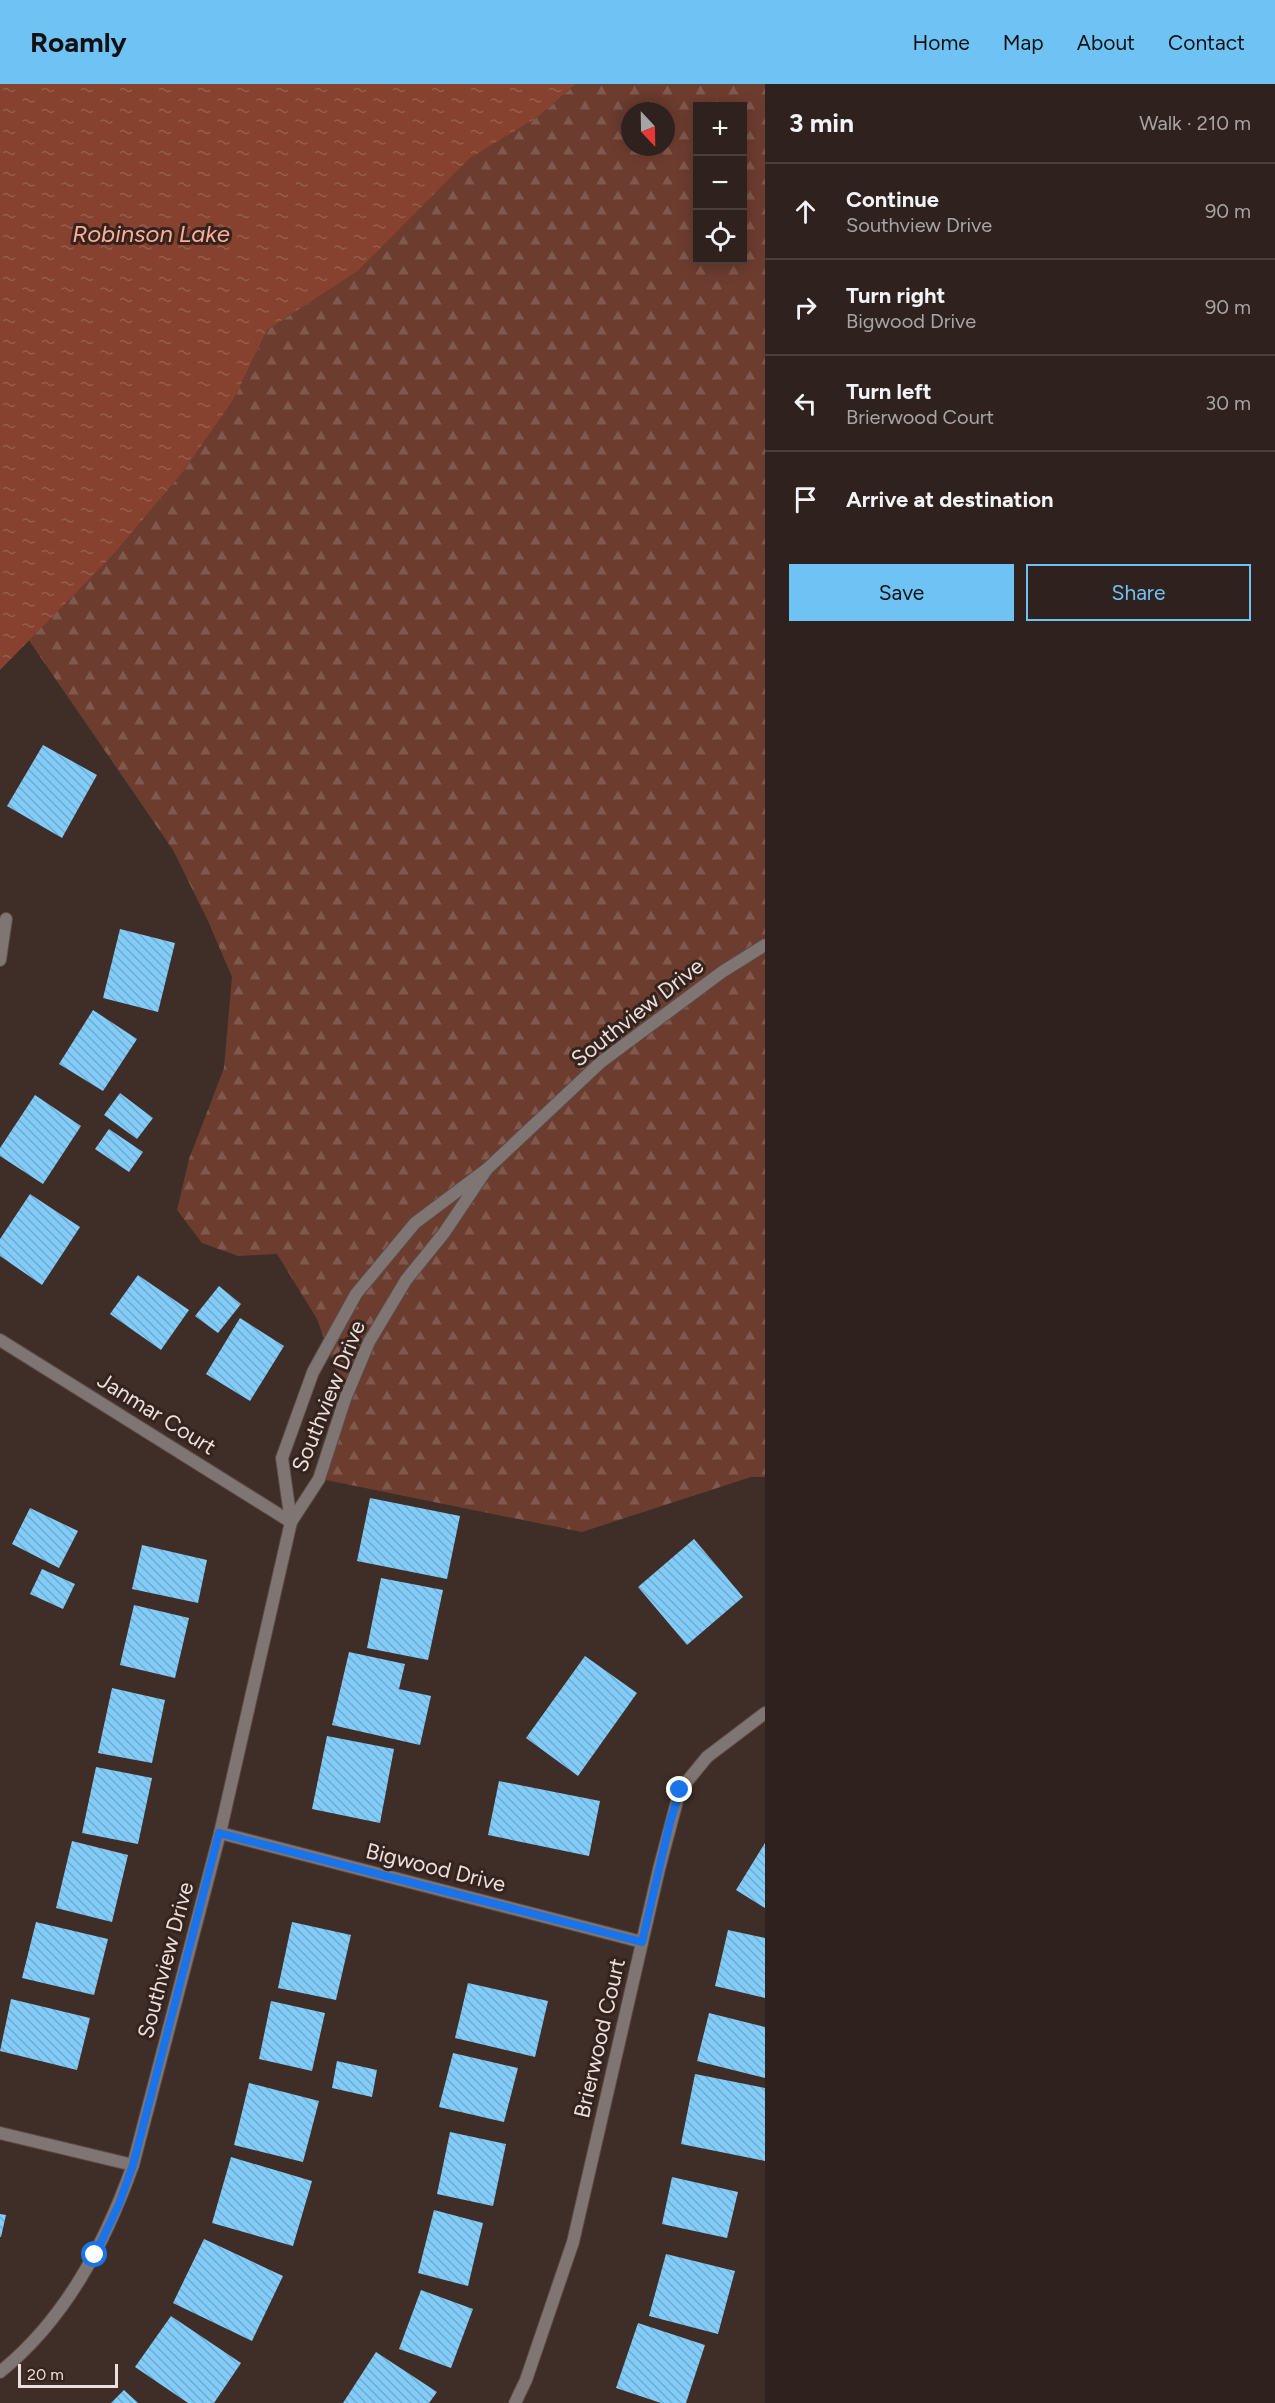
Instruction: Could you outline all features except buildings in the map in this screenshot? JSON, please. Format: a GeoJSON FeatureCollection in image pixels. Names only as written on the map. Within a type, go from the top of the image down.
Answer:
{"type":"FeatureCollection","features":[{"type":"Feature","properties":{"kind":"street"},"geometry":{"type":"LineString","coordinates":[[0,960],[6,919]]}},
{"type":"Feature","properties":{"kind":"street","name":"Southview Drive"},"geometry":{"type":"LineString","coordinates":[[291,1522],[282,1458],[313,1372],[356,1294],[415,1222],[488,1168],[602,1062],[722,972],[765,945]]}},
{"type":"Feature","properties":{"kind":"street","name":"Southview Drive"},"geometry":{"type":"LineString","coordinates":[[0,2372],[37,2340],[67,2299],[95,2255],[119,2204],[133,2165],[219,1833],[291,1522],[319,1479],[345,1399],[369,1342],[406,1280],[444,1233],[488,1168]]}},
{"type":"Feature","properties":{"kind":"street","name":"Janmar Court"},"geometry":{"type":"LineString","coordinates":[[0,1340],[291,1522]]}},
{"type":"Feature","properties":{"kind":"street","name":"Brierwood Court"},"geometry":{"type":"LineString","coordinates":[[515,2403],[526,2380],[573,2242],[670,1822],[680,1790],[707,1757],[765,1713]]}},
{"type":"Feature","properties":{"kind":"street","name":"Bigwood Drive"},"geometry":{"type":"LineString","coordinates":[[219,1833],[642,1942]]}},
{"type":"Feature","properties":{"kind":"street"},"geometry":{"type":"LineString","coordinates":[[0,2133],[133,2165]]}},
{"type":"Feature","properties":{"kind":"green space"},"geometry":{"type":"Polygon","coordinates":[[[576,84],[765,84],[765,1477],[751,1477],[582,1532],[321,1479],[347,1401],[317,1319],[277,1254],[238,1256],[202,1243],[177,1210],[189,1159],[224,1068],[232,977],[208,921],[173,850],[28,639],[113,555],[183,472],[234,399],[267,330],[358,271],[469,159],[538,117],[576,84]]]}},
{"type":"Feature","properties":{"kind":"water","name":"Robinson Lake"},"geometry":{"type":"Polygon","coordinates":[[[0,84],[576,84],[538,117],[469,159],[358,271],[267,330],[234,399],[183,472],[113,555],[0,670],[0,84]]]}},
{"type":"Feature","properties":{"kind":"route"},"geometry":{"type":"LineString","coordinates":[[95,2255],[119,2204],[133,2165],[219,1833],[642,1942],[670,1822],[680,1790]]}}]}
